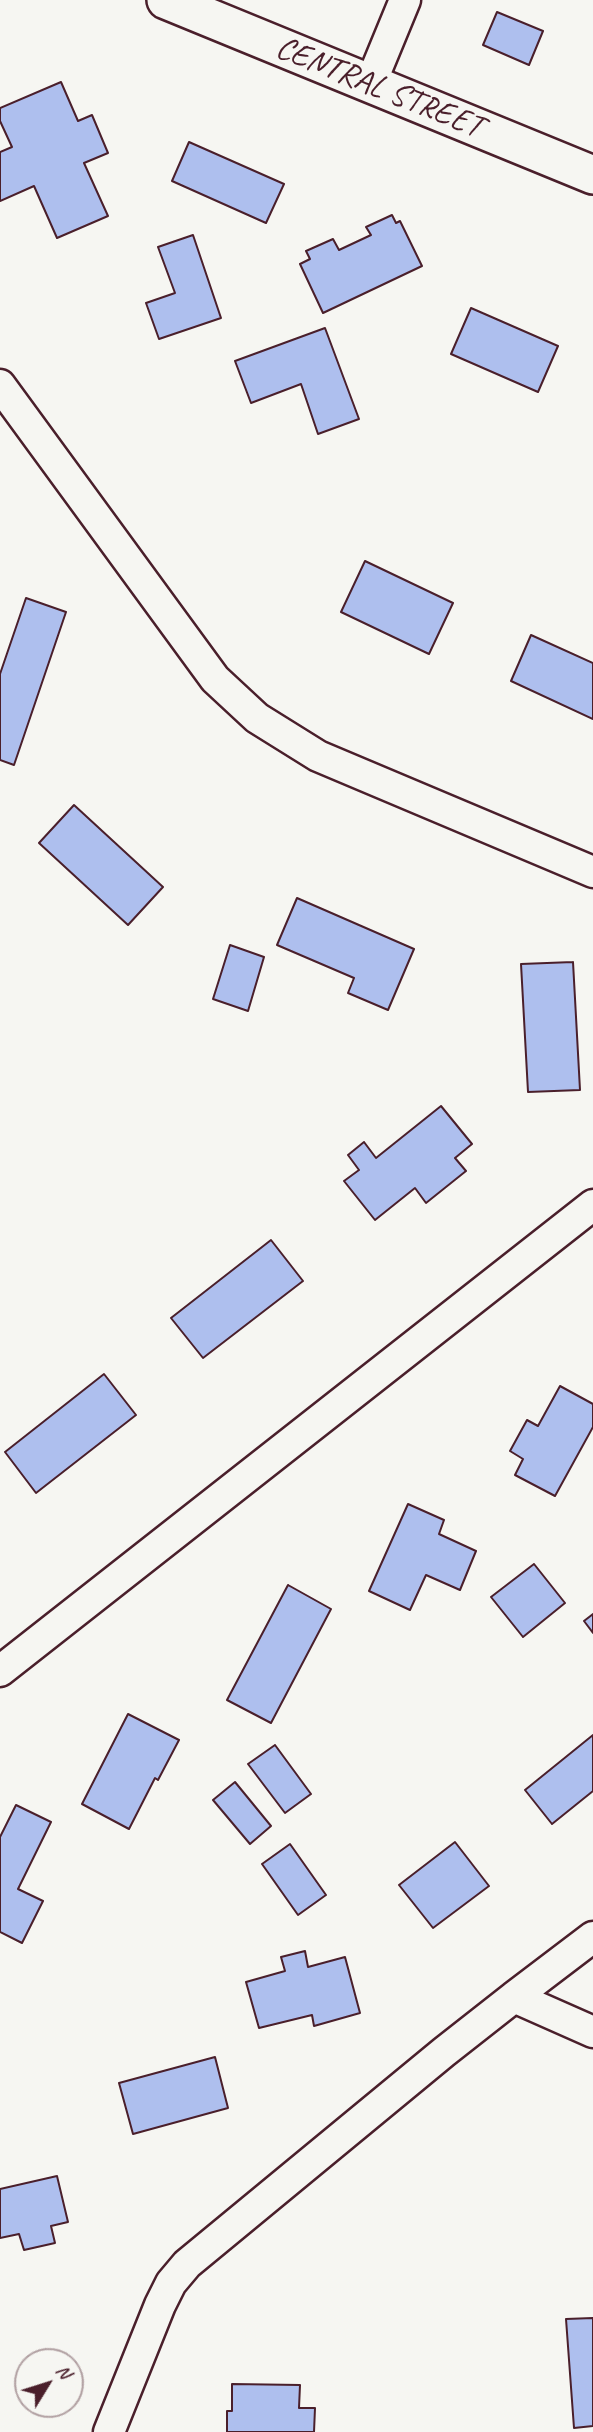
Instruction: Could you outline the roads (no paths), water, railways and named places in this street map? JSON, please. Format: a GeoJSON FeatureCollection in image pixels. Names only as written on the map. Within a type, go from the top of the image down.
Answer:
{"type":"FeatureCollection","features":[{"type":"Feature","properties":{"kind":"street","name":"CENTRAL STREET"},"geometry":{"type":"LineString","coordinates":[[166,0],[593,175]]}},
{"type":"Feature","properties":{"kind":"street"},"geometry":{"type":"LineString","coordinates":[[370,85],[405,0]]}},
{"type":"Feature","properties":{"kind":"street"},"geometry":{"type":"LineString","coordinates":[[0,385],[215,679],[257,718],[318,756],[593,872]]}},
{"type":"Feature","properties":{"kind":"street"},"geometry":{"type":"LineString","coordinates":[[0,1671],[593,1205]]}},
{"type":"Feature","properties":{"kind":"street"},"geometry":{"type":"LineString","coordinates":[[109,2432],[160,2305],[171,2283],[187,2264],[444,2052],[593,1937]]}},
{"type":"Feature","properties":{"kind":"street"},"geometry":{"type":"LineString","coordinates":[[514,1997],[593,2032]]}}]}
